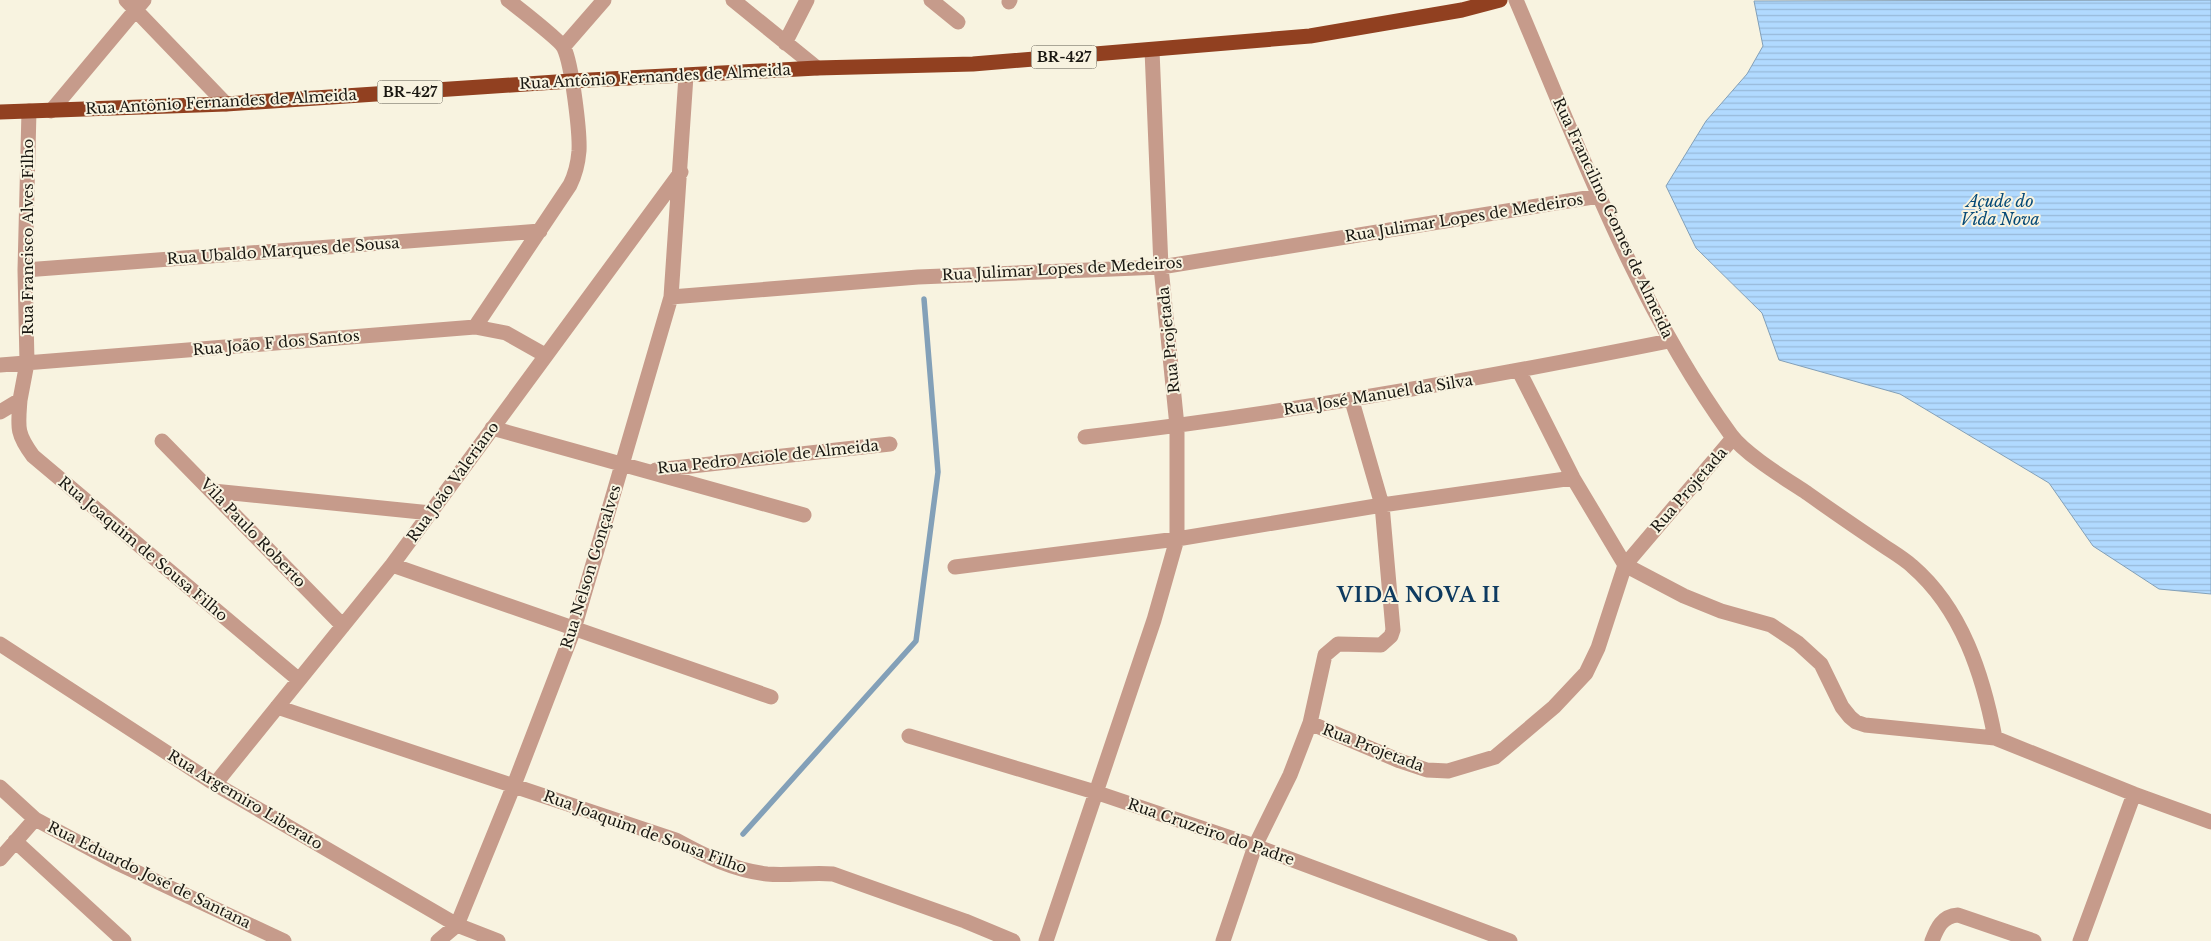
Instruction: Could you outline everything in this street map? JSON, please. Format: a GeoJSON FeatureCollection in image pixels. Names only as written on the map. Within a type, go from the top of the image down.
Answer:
{"type":"FeatureCollection","features":[{"type":"Feature","properties":{"kind":"highway","name":"Rua Antônio Fernandes de Almeida"},"geometry":{"type":"LineString","coordinates":[[0,112],[226,104],[571,81],[817,68],[974,64],[1310,36],[1462,10],[1500,0]]}},
{"type":"Feature","properties":{"kind":"street"},"geometry":{"type":"LineString","coordinates":[[474,327],[575,176],[579,139],[564,46],[508,0]]}},
{"type":"Feature","properties":{"kind":"street"},"geometry":{"type":"LineString","coordinates":[[564,46],[604,0]]}},
{"type":"Feature","properties":{"kind":"street"},"geometry":{"type":"LineString","coordinates":[[734,0],[817,68]]}},
{"type":"Feature","properties":{"kind":"street"},"geometry":{"type":"LineString","coordinates":[[785,43],[807,0]]}},
{"type":"Feature","properties":{"kind":"street"},"geometry":{"type":"LineString","coordinates":[[931,0],[958,22]]}},
{"type":"Feature","properties":{"kind":"street","name":"Rua Francilino Gomes de Almeida"},"geometry":{"type":"LineString","coordinates":[[1516,0],[1599,196],[1669,341],[1733,438],[1765,464],[1911,565],[1936,590],[1953,615],[1972,653],[1987,694],[1995,738]]}},
{"type":"Feature","properties":{"kind":"street"},"geometry":{"type":"LineString","coordinates":[[51,110],[136,3],[226,104]]}},
{"type":"Feature","properties":{"kind":"street","name":"Rua Projetada"},"geometry":{"type":"LineString","coordinates":[[1046,941],[1094,792],[1154,620],[1177,539],[1177,426],[1161,266],[1152,50]]}},
{"type":"Feature","properties":{"kind":"street","name":"Rua Nelson Gonçalves"},"geometry":{"type":"LineString","coordinates":[[438,941],[457,925],[514,785],[574,628],[671,297],[681,172],[686,76]]}},
{"type":"Feature","properties":{"kind":"street","name":"Rua Francisco Alves Filho"},"geometry":{"type":"LineString","coordinates":[[20,400],[27,363],[25,270],[29,111]]}},
{"type":"Feature","properties":{"kind":"street","name":"Rua João Valeriano"},"geometry":{"type":"LineString","coordinates":[[215,784],[392,565],[681,172]]}},
{"type":"Feature","properties":{"kind":"street","name":"Rua Julimar Lopes de Medeiros"},"geometry":{"type":"LineString","coordinates":[[671,297],[918,277],[1161,266],[1599,196]]}},
{"type":"Feature","properties":{"kind":"street","name":"Rua Ubaldo Marques de Sousa"},"geometry":{"type":"LineString","coordinates":[[25,270],[540,231]]}},
{"type":"Feature","properties":{"kind":"street","name":"Rua João F dos Santos"},"geometry":{"type":"LineString","coordinates":[[0,365],[474,327],[506,333],[545,355]]}},
{"type":"Feature","properties":{"kind":"street","name":"Rua José Manuel da Silva"},"geometry":{"type":"LineString","coordinates":[[1085,436],[1177,426],[1352,401],[1519,371],[1669,341]]}},
{"type":"Feature","properties":{"kind":"street"},"geometry":{"type":"LineString","coordinates":[[1519,371],[1572,478],[1625,564],[1684,596],[1721,611],[1771,625],[1798,643],[1821,664],[1842,707],[1856,722],[1865,725],[1995,738],[2134,794],[2211,822]]}},
{"type":"Feature","properties":{"kind":"street"},"geometry":{"type":"LineString","coordinates":[[0,412],[20,400]]}},
{"type":"Feature","properties":{"kind":"street","name":"Rua Joaquim de Sousa Filho"},"geometry":{"type":"LineString","coordinates":[[20,400],[18,430],[23,443],[32,456],[299,680]]}},
{"type":"Feature","properties":{"kind":"street"},"geometry":{"type":"LineString","coordinates":[[1223,941],[1255,846],[1290,775],[1310,723],[1325,655],[1338,644],[1381,645],[1391,636],[1393,630],[1382,505],[1352,401]]}},
{"type":"Feature","properties":{"kind":"street","name":"Rua Pedro Aciole de Almeida"},"geometry":{"type":"LineString","coordinates":[[492,428],[804,515]]}},
{"type":"Feature","properties":{"kind":"street","name":"Rua Projetada"},"geometry":{"type":"LineString","coordinates":[[1310,723],[1400,762],[1427,770],[1448,771],[1495,757],[1554,707],[1586,673],[1598,648],[1625,564],[1733,438]]}},
{"type":"Feature","properties":{"kind":"street","name":"Vila Paulo Roberto"},"geometry":{"type":"LineString","coordinates":[[162,441],[212,490],[342,626]]}},
{"type":"Feature","properties":{"kind":"street","name":"Rua Pedro Aciole de Almeida"},"geometry":{"type":"LineString","coordinates":[[647,470],[890,444]]}},
{"type":"Feature","properties":{"kind":"street"},"geometry":{"type":"LineString","coordinates":[[955,567],[1177,539],[1382,505],[1572,478]]}},
{"type":"Feature","properties":{"kind":"street"},"geometry":{"type":"LineString","coordinates":[[212,490],[431,512]]}},
{"type":"Feature","properties":{"kind":"street"},"geometry":{"type":"LineString","coordinates":[[392,565],[771,697]]}},
{"type":"Feature","properties":{"kind":"street","name":"Rua Argemiro Liberato"},"geometry":{"type":"LineString","coordinates":[[0,644],[215,784],[457,925],[498,941]]}},
{"type":"Feature","properties":{"kind":"street","name":"Rua Joaquim de Sousa Filho"},"geometry":{"type":"LineString","coordinates":[[277,707],[676,840],[727,865],[767,874],[814,872],[833,874],[965,921],[1014,941]]}},
{"type":"Feature","properties":{"kind":"street","name":"Rua Cruzeiro do Padre"},"geometry":{"type":"LineString","coordinates":[[908,736],[1094,792],[1255,846],[1510,941]]}},
{"type":"Feature","properties":{"kind":"street"},"geometry":{"type":"LineString","coordinates":[[0,787],[35,819]]}},
{"type":"Feature","properties":{"kind":"street"},"geometry":{"type":"LineString","coordinates":[[2080,941],[2134,794]]}},
{"type":"Feature","properties":{"kind":"street","name":"Rua Eduardo José de Santana"},"geometry":{"type":"LineString","coordinates":[[0,859],[35,819],[115,862],[284,941]]}},
{"type":"Feature","properties":{"kind":"street"},"geometry":{"type":"LineString","coordinates":[[15,841],[124,941]]}},
{"type":"Feature","properties":{"kind":"street"},"geometry":{"type":"LineString","coordinates":[[1932,941],[1944,919],[1951,916],[1958,916],[2034,941]]}},
{"type":"Feature","properties":{"kind":"water","name":"Açude do Vida Nova"},"geometry":{"type":"Polygon","coordinates":[[[2211,0],[2211,594],[2159,589],[2093,546],[2049,483],[1900,394],[1779,360],[1762,313],[1696,248],[1666,186],[1706,121],[1747,74],[1763,46],[1754,1],[2211,0]]]}},
{"type":"Feature","properties":{"kind":"waterway"},"geometry":{"type":"LineString","coordinates":[[743,834],[916,641],[938,472],[924,299]]}},
{"type":"Feature","properties":{"kind":"district","name":"VIDA NOVA II"},"geometry":{"type":"Point","coordinates":[1419,595]}}]}
